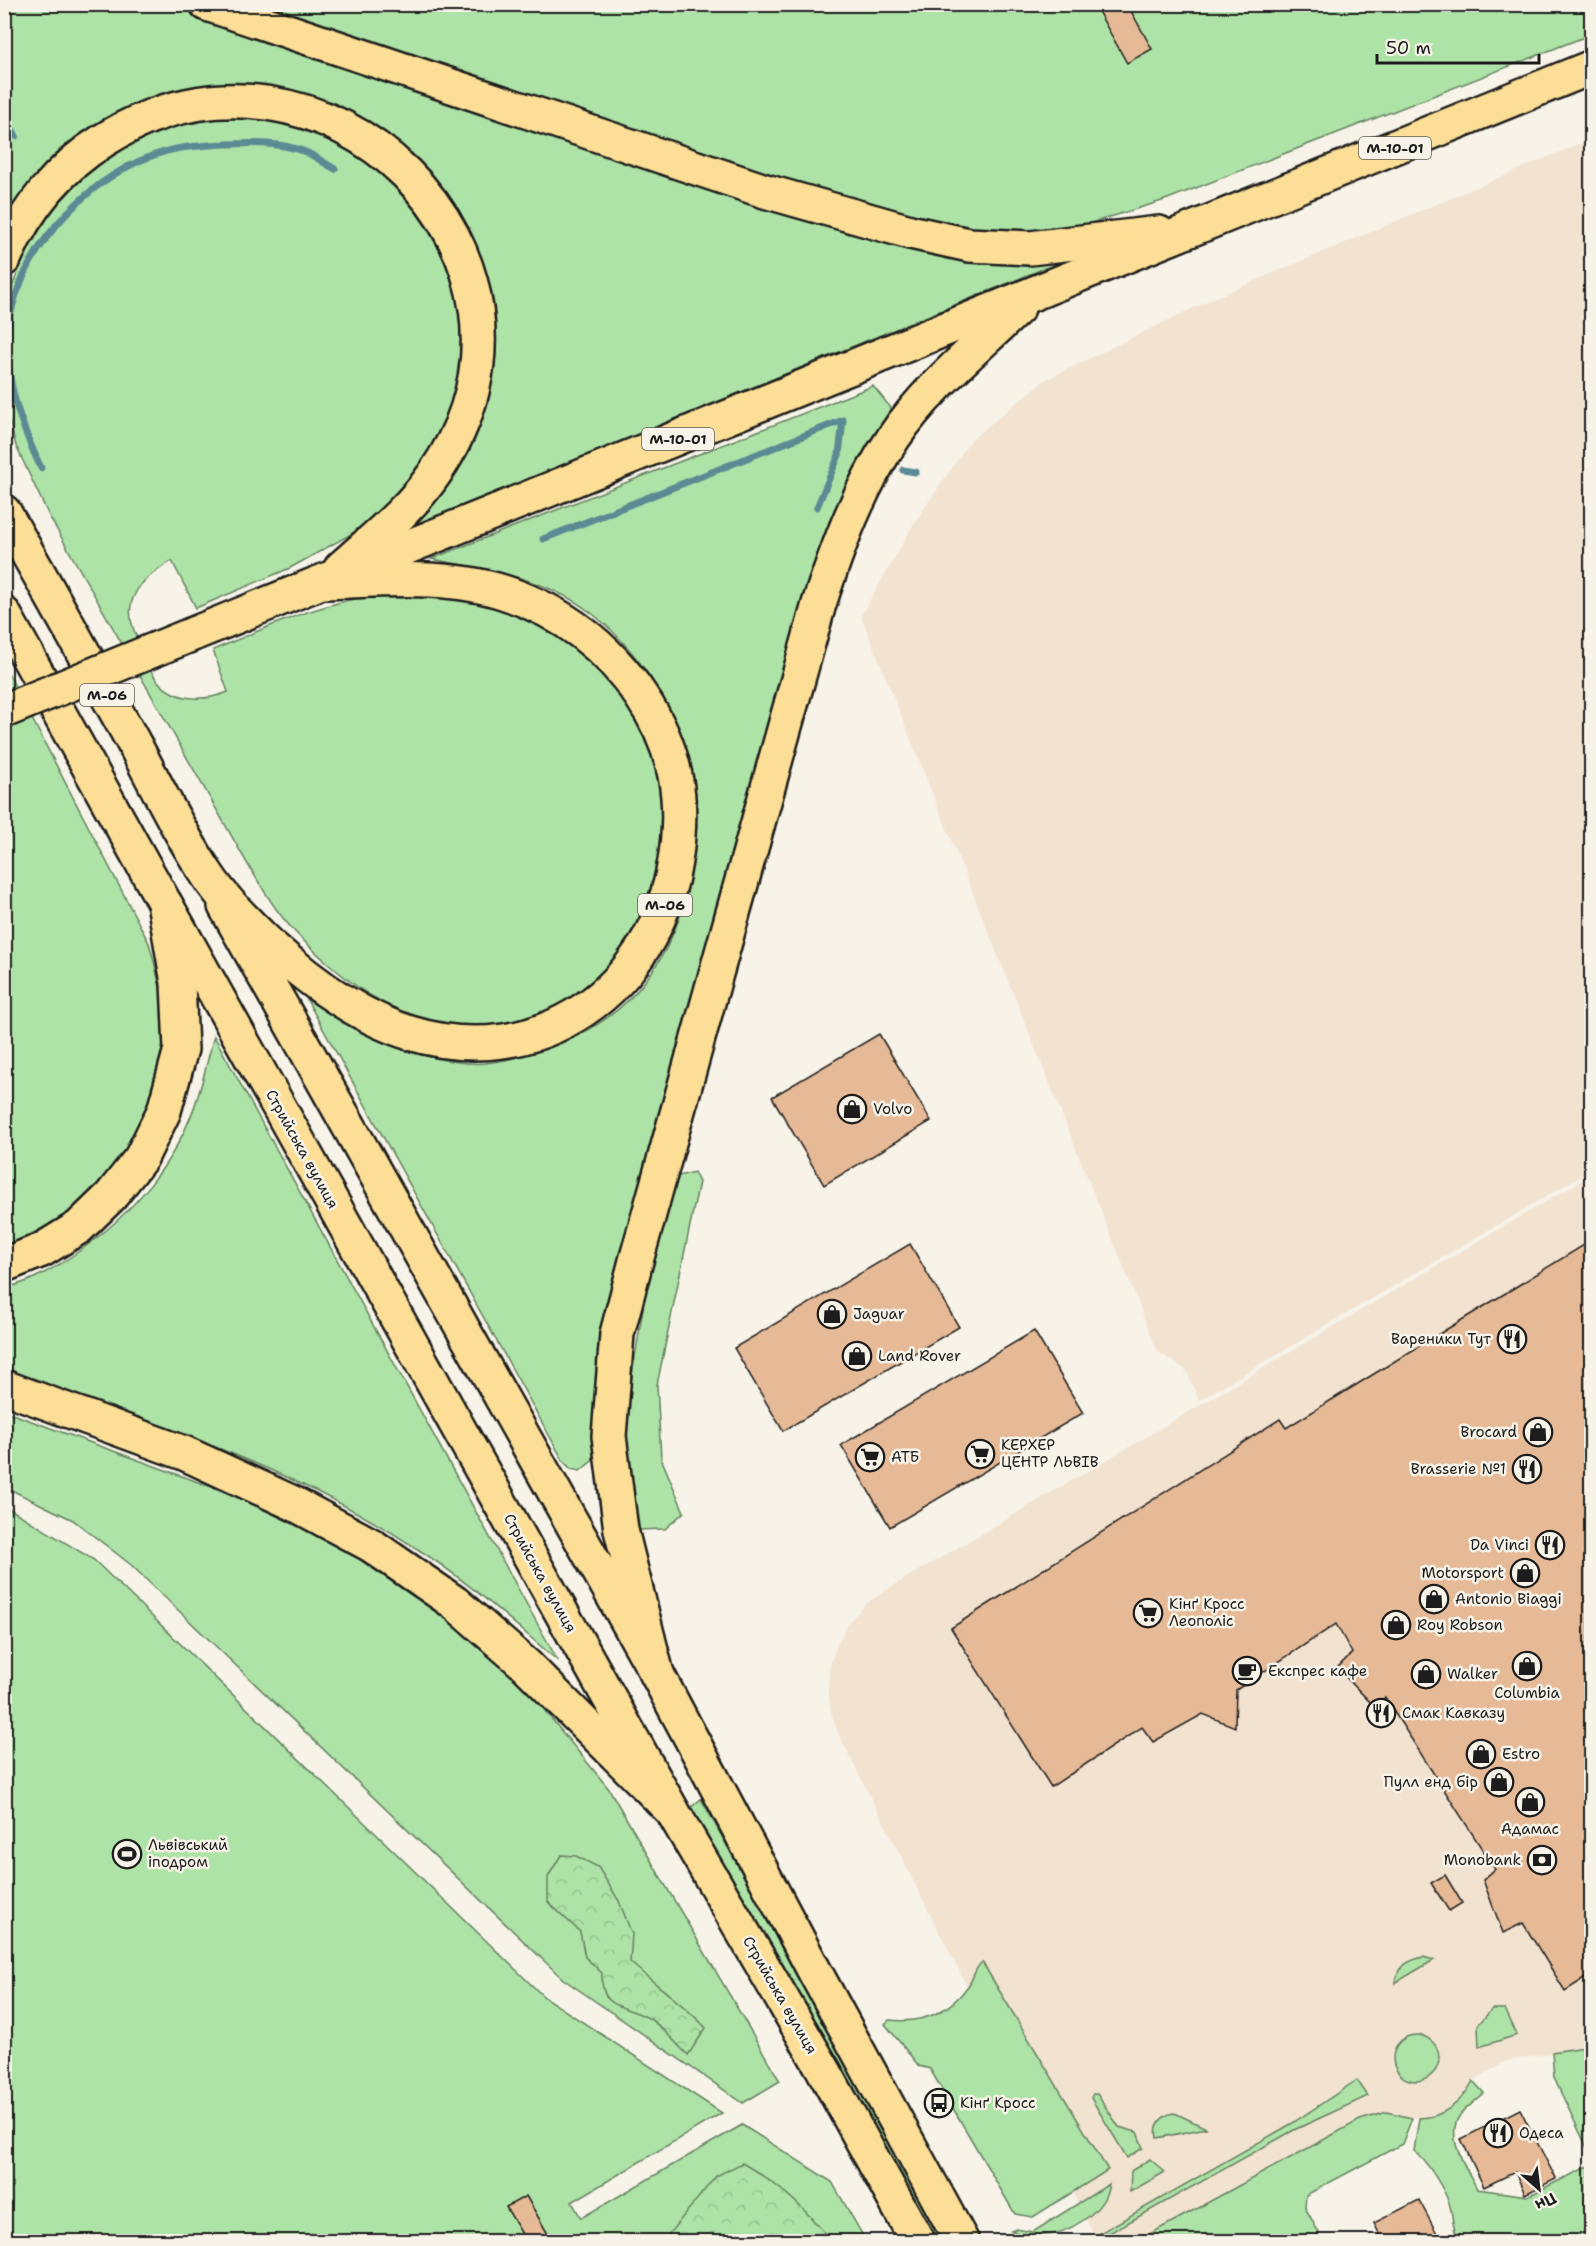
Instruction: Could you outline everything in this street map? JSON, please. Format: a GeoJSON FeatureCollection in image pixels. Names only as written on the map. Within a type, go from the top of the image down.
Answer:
{"type":"FeatureCollection","features":[{"type":"Feature","properties":{"kind":"main road"},"geometry":{"type":"LineString","coordinates":[[207,4],[765,191],[854,218],[930,237],[969,245],[1030,248],[1199,228]]}},
{"type":"Feature","properties":{"kind":"main road","name":"М-10-01"},"geometry":{"type":"LineString","coordinates":[[327,582],[1592,67]]}},
{"type":"Feature","properties":{"kind":"main road"},"geometry":{"type":"LineString","coordinates":[[4,259],[12,240],[42,194],[81,155],[128,125],[171,109],[219,100],[261,101],[299,109],[340,126],[382,151],[406,173],[433,203],[452,233],[471,279],[477,309],[474,375],[467,407],[455,438],[435,474],[404,510],[327,582]]}},
{"type":"Feature","properties":{"kind":"main road"},"geometry":{"type":"LineString","coordinates":[[657,1674],[621,1530],[609,1436],[617,1334],[636,1261],[819,604],[843,531],[894,437],[943,380],[1029,297]]}},
{"type":"Feature","properties":{"kind":"main road","name":"М-06"},"geometry":{"type":"LineString","coordinates":[[4,512],[209,879],[269,944],[316,985],[361,1011],[411,1033],[461,1042],[511,1040],[544,1031],[577,1014],[607,994],[632,966],[651,938],[670,895],[678,844],[679,790],[670,752],[654,716],[624,671],[590,638],[553,613],[504,592],[406,579],[327,582],[193,634],[4,711]]}},
{"type":"Feature","properties":{"kind":"main road","name":"Стрийська вулиця"},"geometry":{"type":"LineString","coordinates":[[4,615],[673,1812],[824,2069],[918,2241]]}},
{"type":"Feature","properties":{"kind":"main road"},"geometry":{"type":"LineString","coordinates":[[209,879],[657,1674],[962,2241]]}},
{"type":"Feature","properties":{"kind":"main road"},"geometry":{"type":"LineString","coordinates":[[4,1265],[42,1250],[79,1227],[111,1196],[141,1158],[164,1111],[181,1049],[178,983],[164,902]]}},
{"type":"Feature","properties":{"kind":"main road"},"geometry":{"type":"LineString","coordinates":[[4,1387],[184,1453],[293,1503],[371,1545],[455,1603],[526,1665],[673,1812]]}},
{"type":"Feature","properties":{"kind":"shaded area"},"geometry":{"type":"Polygon","coordinates":[[[1591,139],[1591,1170],[1199,1400],[1186,1370],[1158,1352],[861,616],[915,522],[971,440],[1045,380],[1212,299],[1591,139]]]}},
{"type":"Feature","properties":{"kind":"shaded area"},"geometry":{"type":"Polygon","coordinates":[[[1591,1175],[1591,2046],[1506,2061],[1473,2081],[1461,2100],[1445,2111],[1425,2118],[1399,2116],[1387,2112],[1360,2120],[1137,2241],[1097,2241],[839,1735],[831,1712],[828,1689],[830,1665],[838,1642],[850,1621],[866,1604],[886,1590],[1591,1175]]]}},
{"type":"Feature","properties":{"kind":"green space"},"geometry":{"type":"Polygon","coordinates":[[[181,4],[897,242],[1067,259],[395,533],[445,481],[466,446],[481,411],[490,340],[387,144],[169,99],[5,231],[5,5],[181,4]]]}},
{"type":"Feature","properties":{"kind":"green space"},"geometry":{"type":"Polygon","coordinates":[[[1591,4],[1592,34],[1165,200],[1078,227],[979,234],[909,220],[264,5],[1591,4]]]}},
{"type":"Feature","properties":{"kind":"green space"},"geometry":{"type":"Polygon","coordinates":[[[219,118],[254,119],[292,125],[330,139],[370,162],[395,183],[438,238],[464,301],[465,368],[429,460],[405,488],[364,527],[290,568],[196,608],[172,561],[146,579],[135,594],[130,614],[135,634],[150,669],[161,685],[169,691],[188,698],[208,697],[228,692],[213,650],[299,615],[343,601],[366,597],[389,594],[437,594],[485,603],[531,618],[581,645],[629,701],[652,744],[664,793],[665,843],[655,891],[638,928],[626,946],[581,994],[546,1014],[525,1021],[480,1026],[457,1025],[413,1015],[392,1007],[362,990],[291,928],[273,905],[247,863],[48,514],[16,446],[5,405],[5,304],[29,245],[56,206],[92,168],[137,140],[178,126],[219,118]]]}},
{"type":"Feature","properties":{"kind":"green space"},"geometry":{"type":"Polygon","coordinates":[[[873,386],[891,408],[843,491],[813,569],[719,906],[592,1461],[580,1471],[571,1469],[564,1462],[307,1000],[364,1031],[404,1049],[445,1060],[488,1063],[536,1052],[592,1028],[622,1005],[647,978],[666,948],[681,914],[690,877],[694,839],[692,771],[684,741],[675,720],[652,679],[638,660],[606,626],[572,600],[534,582],[514,576],[431,559],[873,386]]]}},
{"type":"Feature","properties":{"kind":"green space"},"geometry":{"type":"Polygon","coordinates":[[[5,667],[149,943],[160,985],[166,1028],[165,1051],[160,1076],[151,1102],[140,1127],[111,1172],[69,1213],[42,1229],[5,1246],[4,775],[10,761],[10,750],[3,710],[5,667]]]}},
{"type":"Feature","properties":{"kind":"green space"},"geometry":{"type":"Polygon","coordinates":[[[214,1036],[558,1661],[489,1602],[435,1560],[318,1492],[216,1447],[5,1370],[4,1288],[14,1286],[52,1269],[78,1252],[117,1221],[150,1185],[178,1144],[188,1122],[214,1036]]]}},
{"type":"Feature","properties":{"kind":"green space"},"geometry":{"type":"Polygon","coordinates":[[[694,1172],[699,1182],[657,1385],[661,1458],[684,1512],[665,1529],[635,1530],[623,1430],[650,1266],[670,1178],[694,1172]]]}},
{"type":"Feature","properties":{"kind":"green space"},"geometry":{"type":"Polygon","coordinates":[[[4,1411],[231,1494],[362,1557],[442,1609],[514,1673],[609,1789],[780,2081],[743,2103],[563,1979],[130,1564],[73,1520],[5,1487],[4,1411]]]}},
{"type":"Feature","properties":{"kind":"green space","name":"Львівський іподром"},"geometry":{"type":"Polygon","coordinates":[[[5,1506],[94,1560],[544,1997],[722,2113],[572,2202],[581,2218],[742,2125],[832,2182],[866,2241],[5,2242],[5,1506]]]}},
{"type":"Feature","properties":{"kind":"green space"},"geometry":{"type":"Polygon","coordinates":[[[701,1799],[944,2237],[942,2241],[938,2241],[688,1810],[701,1799]]]}},
{"type":"Feature","properties":{"kind":"green space"},"geometry":{"type":"Polygon","coordinates":[[[561,1855],[576,1856],[598,1867],[619,1901],[632,1934],[630,1962],[706,2028],[688,2055],[650,2019],[616,2005],[605,1994],[602,1973],[585,1957],[580,1932],[548,1902],[548,1877],[561,1855]]]}},
{"type":"Feature","properties":{"kind":"green space"},"geometry":{"type":"Polygon","coordinates":[[[1423,1957],[1434,1960],[1395,1983],[1398,1972],[1404,1965],[1423,1957]]]}},
{"type":"Feature","properties":{"kind":"green space"},"geometry":{"type":"Polygon","coordinates":[[[982,1962],[1108,2170],[1033,2217],[1015,2214],[930,2069],[919,2066],[885,2024],[889,2020],[923,2018],[943,2010],[960,1996],[982,1962]]]}},
{"type":"Feature","properties":{"kind":"green space"},"geometry":{"type":"Polygon","coordinates":[[[1492,2009],[1505,2009],[1517,2035],[1479,2047],[1478,2025],[1492,2009]]]}},
{"type":"Feature","properties":{"kind":"green space"},"geometry":{"type":"Polygon","coordinates":[[[1416,2035],[1432,2042],[1439,2058],[1432,2074],[1416,2081],[1400,2074],[1393,2058],[1400,2042],[1416,2035]]]}},
{"type":"Feature","properties":{"kind":"green space"},"geometry":{"type":"Polygon","coordinates":[[[1592,2046],[1591,2156],[1554,2078],[1552,2052],[1592,2046]]]}},
{"type":"Feature","properties":{"kind":"green space"},"geometry":{"type":"Polygon","coordinates":[[[1357,2080],[1368,2096],[1294,2130],[1095,2241],[1086,2241],[1291,2124],[1357,2080]]]}},
{"type":"Feature","properties":{"kind":"green space"},"geometry":{"type":"Polygon","coordinates":[[[1473,2081],[1484,2093],[1460,2115],[1454,2133],[1459,2153],[1477,2189],[1528,2196],[1591,2165],[1591,2241],[1459,2241],[1446,2195],[1431,2169],[1414,2151],[1419,2118],[1444,2112],[1463,2096],[1473,2081]]]}},
{"type":"Feature","properties":{"kind":"green space"},"geometry":{"type":"Polygon","coordinates":[[[1093,2094],[1097,2094],[1119,2127],[1137,2132],[1143,2148],[1127,2158],[1091,2098],[1093,2094]]]}},
{"type":"Feature","properties":{"kind":"green space"},"geometry":{"type":"Polygon","coordinates":[[[1387,2112],[1412,2118],[1402,2144],[1306,2195],[1305,2207],[1319,2233],[1315,2241],[1137,2241],[1360,2120],[1387,2112]]]}},
{"type":"Feature","properties":{"kind":"green space"},"geometry":{"type":"Polygon","coordinates":[[[1173,2113],[1206,2128],[1157,2138],[1159,2122],[1165,2116],[1173,2113]]]}},
{"type":"Feature","properties":{"kind":"green space"},"geometry":{"type":"Polygon","coordinates":[[[1150,2159],[1165,2172],[1130,2192],[1131,2171],[1150,2159]]]}},
{"type":"Feature","properties":{"kind":"green space"},"geometry":{"type":"Polygon","coordinates":[[[742,2163],[768,2179],[791,2198],[831,2241],[663,2241],[716,2176],[742,2163]]]}},
{"type":"Feature","properties":{"kind":"green space"},"geometry":{"type":"Polygon","coordinates":[[[1109,2184],[1100,2204],[1092,2213],[1072,2227],[1050,2235],[1039,2236],[1011,2231],[1016,2229],[1033,2232],[1109,2184]]]}},
{"type":"Feature","properties":{"kind":"building"},"geometry":{"type":"Polygon","coordinates":[[[1094,4],[1127,4],[1152,49],[1127,63],[1094,4]]]}},
{"type":"Feature","properties":{"kind":"building","name":"Volvo"},"geometry":{"type":"Polygon","coordinates":[[[879,1034],[931,1121],[824,1185],[772,1097],[879,1034]]]}},
{"type":"Feature","properties":{"kind":"building","name":"Кінґ Кросс Леополіс"},"geometry":{"type":"Polygon","coordinates":[[[1592,1240],[1592,1974],[1565,1991],[1523,1923],[1503,1933],[1483,1880],[1495,1869],[1385,1698],[1372,1704],[1337,1668],[1352,1653],[1336,1624],[1236,1690],[1235,1727],[1203,1714],[1153,1742],[1142,1727],[1051,1787],[951,1628],[1280,1419],[1286,1428],[1592,1240]]]}},
{"type":"Feature","properties":{"kind":"building"},"geometry":{"type":"Polygon","coordinates":[[[910,1244],[959,1327],[783,1431],[734,1348],[910,1244]]]}},
{"type":"Feature","properties":{"kind":"building"},"geometry":{"type":"Polygon","coordinates":[[[1034,1331],[1083,1413],[890,1527],[841,1445],[1034,1331]]]}},
{"type":"Feature","properties":{"kind":"building"},"geometry":{"type":"Polygon","coordinates":[[[1445,1875],[1462,1903],[1449,1911],[1431,1883],[1445,1875]]]}},
{"type":"Feature","properties":{"kind":"building"},"geometry":{"type":"Polygon","coordinates":[[[1520,2109],[1556,2179],[1525,2194],[1515,2172],[1484,2187],[1461,2139],[1520,2109]]]}},
{"type":"Feature","properties":{"kind":"building"},"geometry":{"type":"Polygon","coordinates":[[[526,2196],[552,2241],[526,2241],[506,2207],[526,2196]]]}},
{"type":"Feature","properties":{"kind":"building"},"geometry":{"type":"Polygon","coordinates":[[[1419,2200],[1441,2241],[1383,2241],[1374,2223],[1419,2200]]]}},
{"type":"Feature","properties":{"kind":"waterway"},"geometry":{"type":"LineString","coordinates":[[4,115],[16,136]]}},
{"type":"Feature","properties":{"kind":"waterway"},"geometry":{"type":"LineString","coordinates":[[41,468],[25,432],[10,375],[8,355],[10,315],[19,287],[32,261],[48,236],[68,213],[90,192],[114,175],[140,161],[181,148],[255,143],[274,145],[303,151],[335,169]]}},
{"type":"Feature","properties":{"kind":"waterway"},"geometry":{"type":"LineString","coordinates":[[543,539],[843,420],[839,455],[817,507]]}},
{"type":"Feature","properties":{"kind":"waterway"},"geometry":{"type":"LineString","coordinates":[[903,470],[916,472]]}},
{"type":"Feature","properties":{"kind":"place","name":"Volvo"},"geometry":{"type":"Point","coordinates":[852,1109]}},
{"type":"Feature","properties":{"kind":"place","name":"Jaguar"},"geometry":{"type":"Point","coordinates":[832,1314]}},
{"type":"Feature","properties":{"kind":"place","name":"Вареники Тут"},"geometry":{"type":"Point","coordinates":[1512,1339]}},
{"type":"Feature","properties":{"kind":"place","name":"Land Rover"},"geometry":{"type":"Point","coordinates":[857,1356]}},
{"type":"Feature","properties":{"kind":"place","name":"Brocard"},"geometry":{"type":"Point","coordinates":[1538,1432]}},
{"type":"Feature","properties":{"kind":"place","name":"КЕРХЕР ЦЕНТР ЛЬВІВ"},"geometry":{"type":"Point","coordinates":[980,1454]}},
{"type":"Feature","properties":{"kind":"place","name":"АТБ"},"geometry":{"type":"Point","coordinates":[870,1457]}},
{"type":"Feature","properties":{"kind":"place","name":"Brasserie №1"},"geometry":{"type":"Point","coordinates":[1527,1469]}},
{"type":"Feature","properties":{"kind":"place","name":"Da Vinci"},"geometry":{"type":"Point","coordinates":[1550,1545]}},
{"type":"Feature","properties":{"kind":"place","name":"Motorsport"},"geometry":{"type":"Point","coordinates":[1525,1573]}},
{"type":"Feature","properties":{"kind":"place","name":"Antonio Biaggi"},"geometry":{"type":"Point","coordinates":[1434,1599]}},
{"type":"Feature","properties":{"kind":"place","name":"Кінґ Кросс Леополіс"},"geometry":{"type":"Point","coordinates":[1148,1613]}},
{"type":"Feature","properties":{"kind":"place","name":"Roy Robson"},"geometry":{"type":"Point","coordinates":[1396,1625]}},
{"type":"Feature","properties":{"kind":"place","name":"Columbia"},"geometry":{"type":"Point","coordinates":[1527,1666]}},
{"type":"Feature","properties":{"kind":"place","name":"Експрес кафе"},"geometry":{"type":"Point","coordinates":[1247,1671]}},
{"type":"Feature","properties":{"kind":"place","name":"Walker"},"geometry":{"type":"Point","coordinates":[1426,1674]}},
{"type":"Feature","properties":{"kind":"place","name":"Смак Кавказу"},"geometry":{"type":"Point","coordinates":[1381,1713]}},
{"type":"Feature","properties":{"kind":"place","name":"Estro"},"geometry":{"type":"Point","coordinates":[1481,1754]}},
{"type":"Feature","properties":{"kind":"place","name":"Пулл енд бір"},"geometry":{"type":"Point","coordinates":[1499,1782]}},
{"type":"Feature","properties":{"kind":"place","name":"Адамас"},"geometry":{"type":"Point","coordinates":[1530,1802]}},
{"type":"Feature","properties":{"kind":"place","name":"Львівський іподром"},"geometry":{"type":"Point","coordinates":[127,1854]}},
{"type":"Feature","properties":{"kind":"place","name":"Monobank"},"geometry":{"type":"Point","coordinates":[1542,1860]}},
{"type":"Feature","properties":{"kind":"place","name":"Кінґ Кросс"},"geometry":{"type":"Point","coordinates":[939,2103]}},
{"type":"Feature","properties":{"kind":"place","name":"Одеса"},"geometry":{"type":"Point","coordinates":[1498,2133]}}]}
